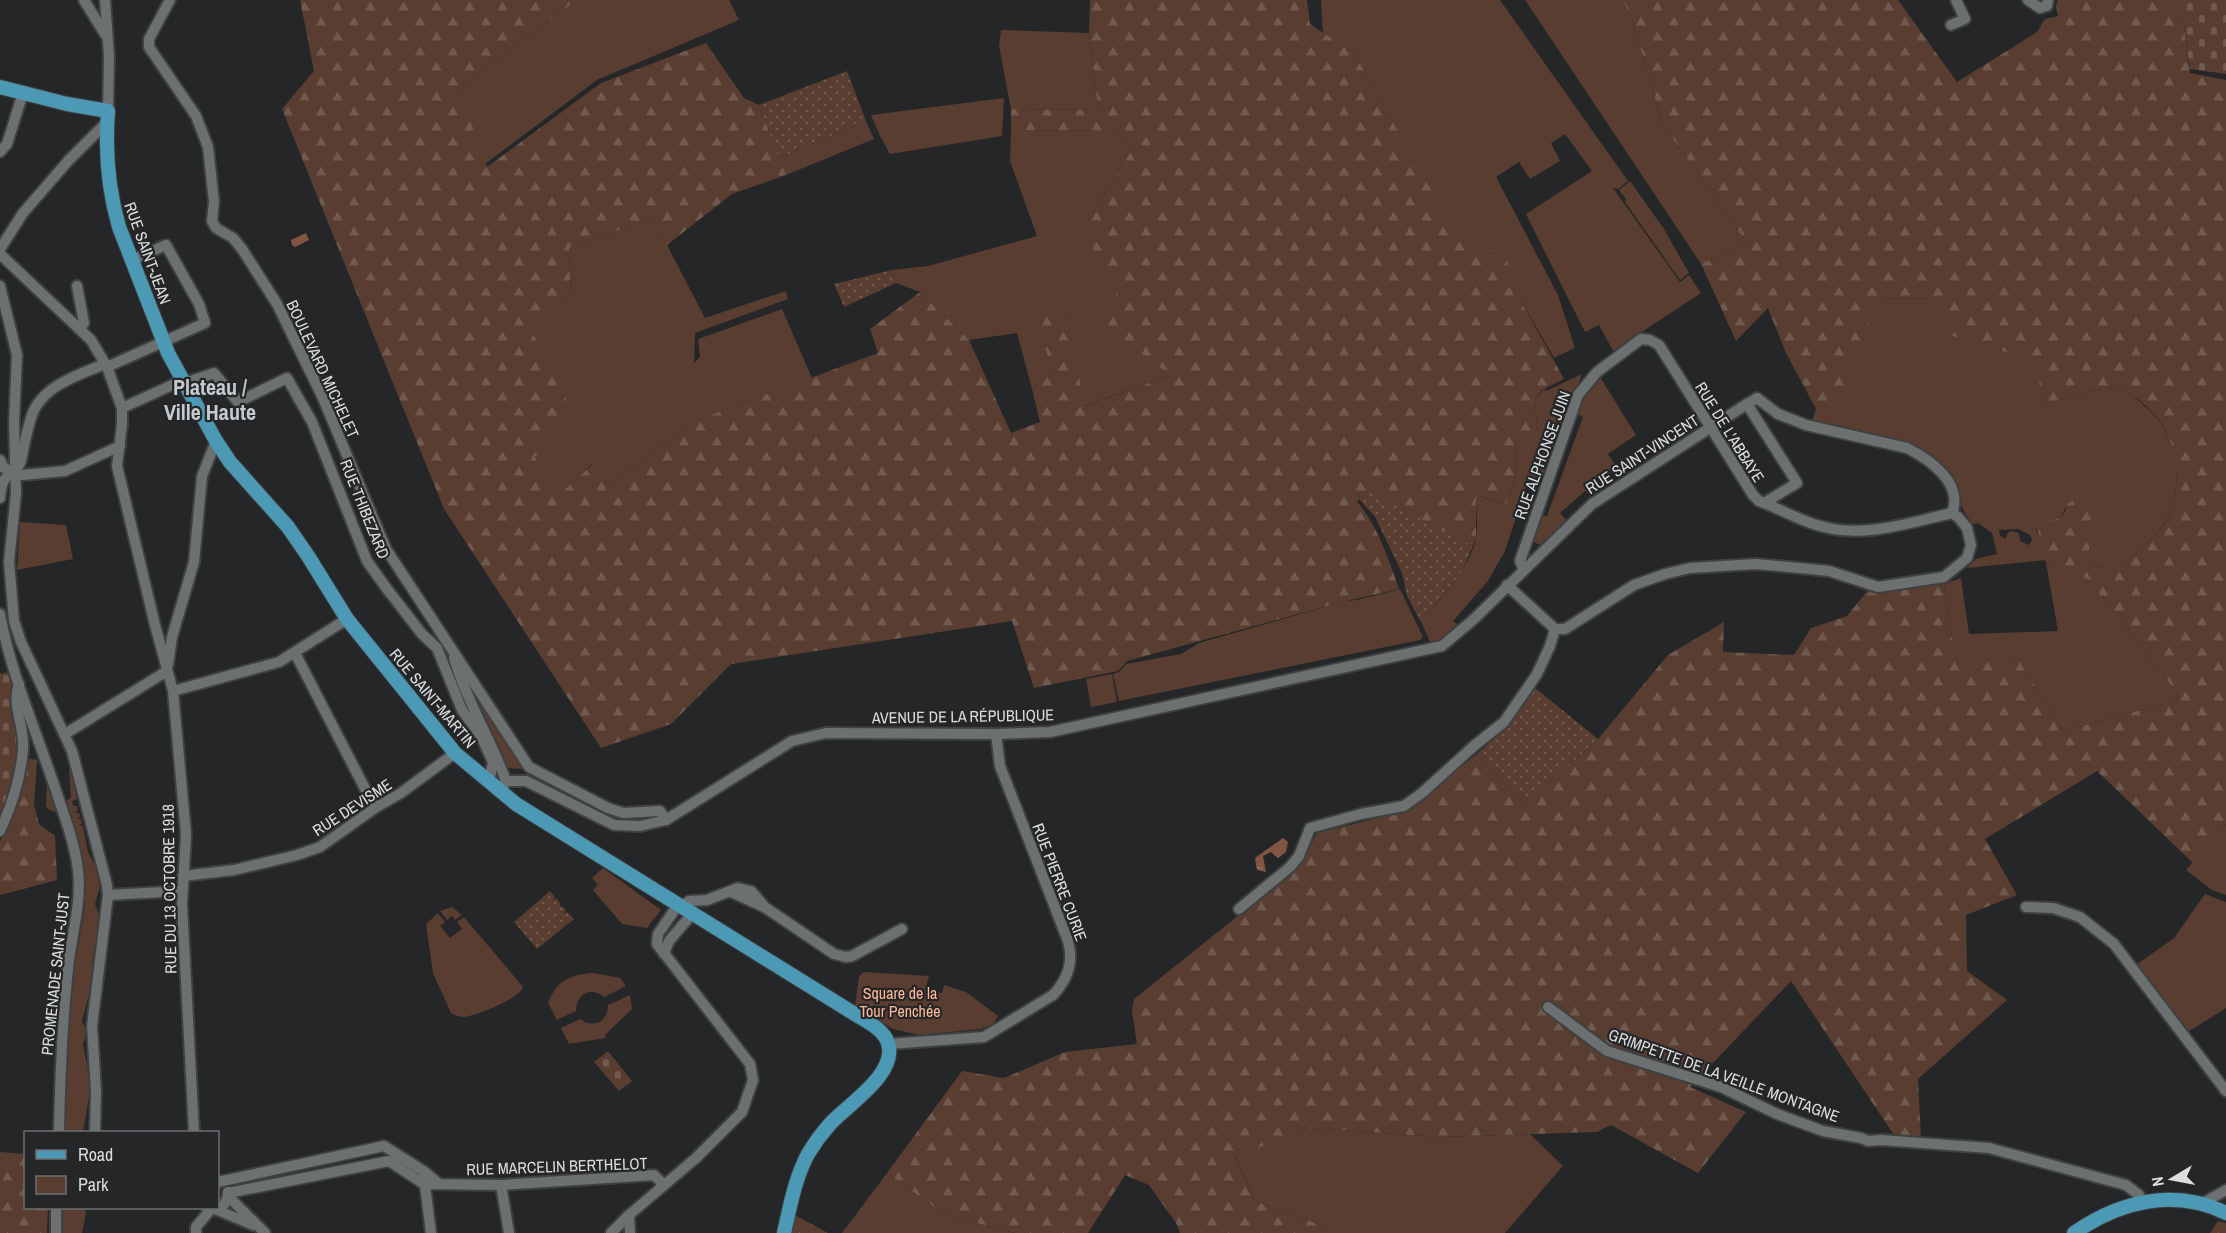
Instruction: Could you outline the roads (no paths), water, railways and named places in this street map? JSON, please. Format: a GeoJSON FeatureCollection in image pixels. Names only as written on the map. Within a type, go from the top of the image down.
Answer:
{"type":"FeatureCollection","features":[{"type":"Feature","properties":{"kind":"main road"},"geometry":{"type":"LineString","coordinates":[[0,87],[68,104],[108,117]]}},
{"type":"Feature","properties":{"kind":"main road","name":"RUE SAINT-JEAN"},"geometry":{"type":"LineString","coordinates":[[108,117],[111,195],[119,227],[164,343],[216,441]]}},
{"type":"Feature","properties":{"kind":"main road","name":"RUE SAINT-MARTIN"},"geometry":{"type":"LineString","coordinates":[[216,441],[230,462],[288,527],[347,619],[455,753],[489,782],[503,787],[687,911],[880,1030],[889,1044]]}},
{"type":"Feature","properties":{"kind":"main road"},"geometry":{"type":"LineString","coordinates":[[784,1233],[793,1192],[808,1155],[829,1125],[881,1075],[888,1060],[889,1044]]}},
{"type":"Feature","properties":{"kind":"main road"},"geometry":{"type":"LineString","coordinates":[[2074,1233],[2107,1214],[2142,1201],[2202,1203],[2226,1213]]}},
{"type":"Feature","properties":{"kind":"street"},"geometry":{"type":"LineString","coordinates":[[84,0],[107,37]]}},
{"type":"Feature","properties":{"kind":"street"},"geometry":{"type":"LineString","coordinates":[[0,249],[24,213],[108,117],[105,0]]}},
{"type":"Feature","properties":{"kind":"street","name":"BOULEVARD MICHELET"},"geometry":{"type":"LineString","coordinates":[[170,0],[149,39],[149,47],[196,116],[208,147],[214,202],[212,220],[216,228],[232,238],[242,249],[277,304],[323,398],[378,533],[529,767],[608,808],[623,813],[660,811],[666,820]]}},
{"type":"Feature","properties":{"kind":"street"},"geometry":{"type":"LineString","coordinates":[[1951,26],[1965,19],[1956,0]]}},
{"type":"Feature","properties":{"kind":"street"},"geometry":{"type":"LineString","coordinates":[[2028,0],[2040,8],[2047,3]]}},
{"type":"Feature","properties":{"kind":"street"},"geometry":{"type":"LineString","coordinates":[[0,152],[7,144],[23,93]]}},
{"type":"Feature","properties":{"kind":"street"},"geometry":{"type":"LineString","coordinates":[[95,1131],[96,1090],[92,1026],[108,895],[76,766],[65,735],[21,642],[14,621],[9,562],[18,471],[33,412],[50,391],[72,376],[106,366],[164,343],[205,323],[199,304],[166,245],[132,260]]}},
{"type":"Feature","properties":{"kind":"street"},"geometry":{"type":"LineString","coordinates":[[0,254],[91,340],[106,366],[122,408],[117,466],[167,671],[65,735]]}},
{"type":"Feature","properties":{"kind":"street"},"geometry":{"type":"LineString","coordinates":[[0,286],[17,355],[14,423],[18,471]]}},
{"type":"Feature","properties":{"kind":"street"},"geometry":{"type":"LineString","coordinates":[[77,286],[84,323],[80,329]]}},
{"type":"Feature","properties":{"kind":"street","name":"RUE DE L'ABBAYE"},"geometry":{"type":"LineString","coordinates":[[1641,339],[1650,340],[1659,345],[1753,495],[1764,503],[1823,527],[1847,531],[1882,528],[1952,513]]}},
{"type":"Feature","properties":{"kind":"street","name":"RUE ALPHONSE JUIN"},"geometry":{"type":"LineString","coordinates":[[1524,570],[1520,561],[1578,395],[1597,372],[1641,339]]}},
{"type":"Feature","properties":{"kind":"street","name":"RUE THIBEZARD"},"geometry":{"type":"LineString","coordinates":[[184,382],[214,374],[238,402],[287,378],[312,422],[368,561],[415,625],[437,648],[462,710],[481,735],[493,762],[489,782]]}},
{"type":"Feature","properties":{"kind":"street"},"geometry":{"type":"LineString","coordinates":[[122,408],[184,382]]}},
{"type":"Feature","properties":{"kind":"street","name":"RUE SAINT-VINCENT"},"geometry":{"type":"LineString","coordinates":[[1507,585],[1592,504],[1757,398],[1778,414],[1806,425],[1906,448],[1924,457],[1936,466],[1951,489],[1955,500],[1952,513]]}},
{"type":"Feature","properties":{"kind":"street"},"geometry":{"type":"LineString","coordinates":[[1747,404],[1797,483],[1764,503]]}},
{"type":"Feature","properties":{"kind":"street","name":"RUE DU 13 OCTOBRE 1918"},"geometry":{"type":"LineString","coordinates":[[194,1131],[182,891],[186,834],[173,691],[167,671],[172,637],[194,562],[199,489],[203,470],[216,441]]}},
{"type":"Feature","properties":{"kind":"street"},"geometry":{"type":"LineString","coordinates":[[0,460],[4,468],[18,471],[65,471],[120,446]]}},
{"type":"Feature","properties":{"kind":"street"},"geometry":{"type":"LineString","coordinates":[[0,498],[4,478],[18,471]]}},
{"type":"Feature","properties":{"kind":"street"},"geometry":{"type":"LineString","coordinates":[[1507,585],[1555,629],[1565,629],[1634,585],[1690,568],[1756,564],[1830,571],[1878,587],[1944,577],[1967,558],[1971,545],[1967,528],[1952,513]]}},
{"type":"Feature","properties":{"kind":"street","name":"AVENUE DE LA RÉPUBLIQUE"},"geometry":{"type":"LineString","coordinates":[[503,787],[526,781],[614,825],[640,826],[666,820],[792,741],[826,733],[1050,732],[1442,646],[1473,620],[1507,585]]}},
{"type":"Feature","properties":{"kind":"street","name":"PROMENADE SAINT-JUST"},"geometry":{"type":"LineString","coordinates":[[0,614],[8,651],[63,813],[78,872],[78,907],[68,967],[61,1045],[59,1131]]}},
{"type":"Feature","properties":{"kind":"street"},"geometry":{"type":"LineString","coordinates":[[173,691],[279,662],[347,619]]}},
{"type":"Feature","properties":{"kind":"street"},"geometry":{"type":"LineString","coordinates":[[1239,909],[1290,867],[1299,856],[1310,828],[1361,814],[1404,806],[1504,722],[1537,674],[1555,629]]}},
{"type":"Feature","properties":{"kind":"street","name":"BOULEVARD MICHELET"},"geometry":{"type":"LineString","coordinates":[[451,646],[460,679],[486,732],[503,787]]}},
{"type":"Feature","properties":{"kind":"street"},"geometry":{"type":"LineString","coordinates":[[295,653],[375,808]]}},
{"type":"Feature","properties":{"kind":"street"},"geometry":{"type":"LineString","coordinates":[[0,831],[12,805],[24,748],[16,693],[20,684]]}},
{"type":"Feature","properties":{"kind":"street","name":"RUE PIERRE CURIE"},"geometry":{"type":"LineString","coordinates":[[889,1044],[984,1037],[1053,995],[1060,988],[1068,972],[1071,952],[1000,766],[996,734]]}},
{"type":"Feature","properties":{"kind":"street","name":"RUE DEVISME"},"geometry":{"type":"LineString","coordinates":[[183,876],[234,870],[320,847],[375,808],[401,793],[455,753]]}},
{"type":"Feature","properties":{"kind":"street"},"geometry":{"type":"LineString","coordinates":[[664,954],[657,944],[658,934],[687,911],[707,900],[738,888],[751,891],[766,908],[834,954],[846,957],[902,929]]}},
{"type":"Feature","properties":{"kind":"street"},"geometry":{"type":"LineString","coordinates":[[108,895],[182,891]]}},
{"type":"Feature","properties":{"kind":"street"},"geometry":{"type":"LineString","coordinates":[[664,954],[687,911],[688,901],[707,900]]}},
{"type":"Feature","properties":{"kind":"street"},"geometry":{"type":"LineString","coordinates":[[2026,907],[2053,908],[2080,917],[2114,944],[2226,1091]]}},
{"type":"Feature","properties":{"kind":"street","name":"RUE MARCELIN BERTHELOT"},"geometry":{"type":"LineString","coordinates":[[424,1184],[501,1185],[654,1175],[664,1185],[696,1158],[742,1112],[753,1080],[750,1064],[664,954]]}},
{"type":"Feature","properties":{"kind":"street","name":"GRIMPETTE DE LA VEILLE MONTAGNE"},"geometry":{"type":"LineString","coordinates":[[1548,1006],[1607,1051],[1721,1087],[1777,1114],[1823,1131],[1868,1141],[1989,1148],[2126,1185],[2139,1195],[2142,1201]]}},
{"type":"Feature","properties":{"kind":"street"},"geometry":{"type":"LineString","coordinates":[[219,1182],[306,1161],[384,1146],[425,1172],[439,1184]]}},
{"type":"Feature","properties":{"kind":"street"},"geometry":{"type":"LineString","coordinates":[[306,1161],[309,1177]]}},
{"type":"Feature","properties":{"kind":"street"},"geometry":{"type":"LineString","coordinates":[[228,1195],[389,1161],[424,1184]]}},
{"type":"Feature","properties":{"kind":"street"},"geometry":{"type":"LineString","coordinates":[[425,1172],[424,1184],[431,1233]]}},
{"type":"Feature","properties":{"kind":"street"},"geometry":{"type":"LineString","coordinates":[[219,1183],[225,1186],[228,1195],[261,1229]]}},
{"type":"Feature","properties":{"kind":"street"},"geometry":{"type":"LineString","coordinates":[[501,1185],[509,1233]]}},
{"type":"Feature","properties":{"kind":"street"},"geometry":{"type":"LineString","coordinates":[[611,1233],[664,1185]]}},
{"type":"Feature","properties":{"kind":"street"},"geometry":{"type":"LineString","coordinates":[[2202,1203],[2226,1190]]}},
{"type":"Feature","properties":{"kind":"street"},"geometry":{"type":"LineString","coordinates":[[219,1206],[225,1203],[228,1195]]}},
{"type":"Feature","properties":{"kind":"street"},"geometry":{"type":"LineString","coordinates":[[56,1209],[56,1233]]}},
{"type":"Feature","properties":{"kind":"street"},"geometry":{"type":"LineString","coordinates":[[196,1233],[196,1227],[211,1209],[261,1229]]}},
{"type":"Feature","properties":{"kind":"street"},"geometry":{"type":"LineString","coordinates":[[629,1215],[630,1233]]}},
{"type":"Feature","properties":{"kind":"water"},"geometry":{"type":"Polygon","coordinates":[[[306,233],[309,240],[295,247],[292,245],[291,240],[306,233]]]}},
{"type":"Feature","properties":{"kind":"water"},"geometry":{"type":"Polygon","coordinates":[[[1283,838],[1288,842],[1286,852],[1278,858],[1271,852],[1263,856],[1266,872],[1257,870],[1255,858],[1283,838]]]}},
{"type":"Feature","properties":{"kind":"district","name":"Plateau / Ville Haute"},"geometry":{"type":"Point","coordinates":[210,400]}},
{"type":"Feature","properties":{"kind":"park label","name":"Square de la Tour Penchée"},"geometry":{"type":"Point","coordinates":[900,1002]}}]}
